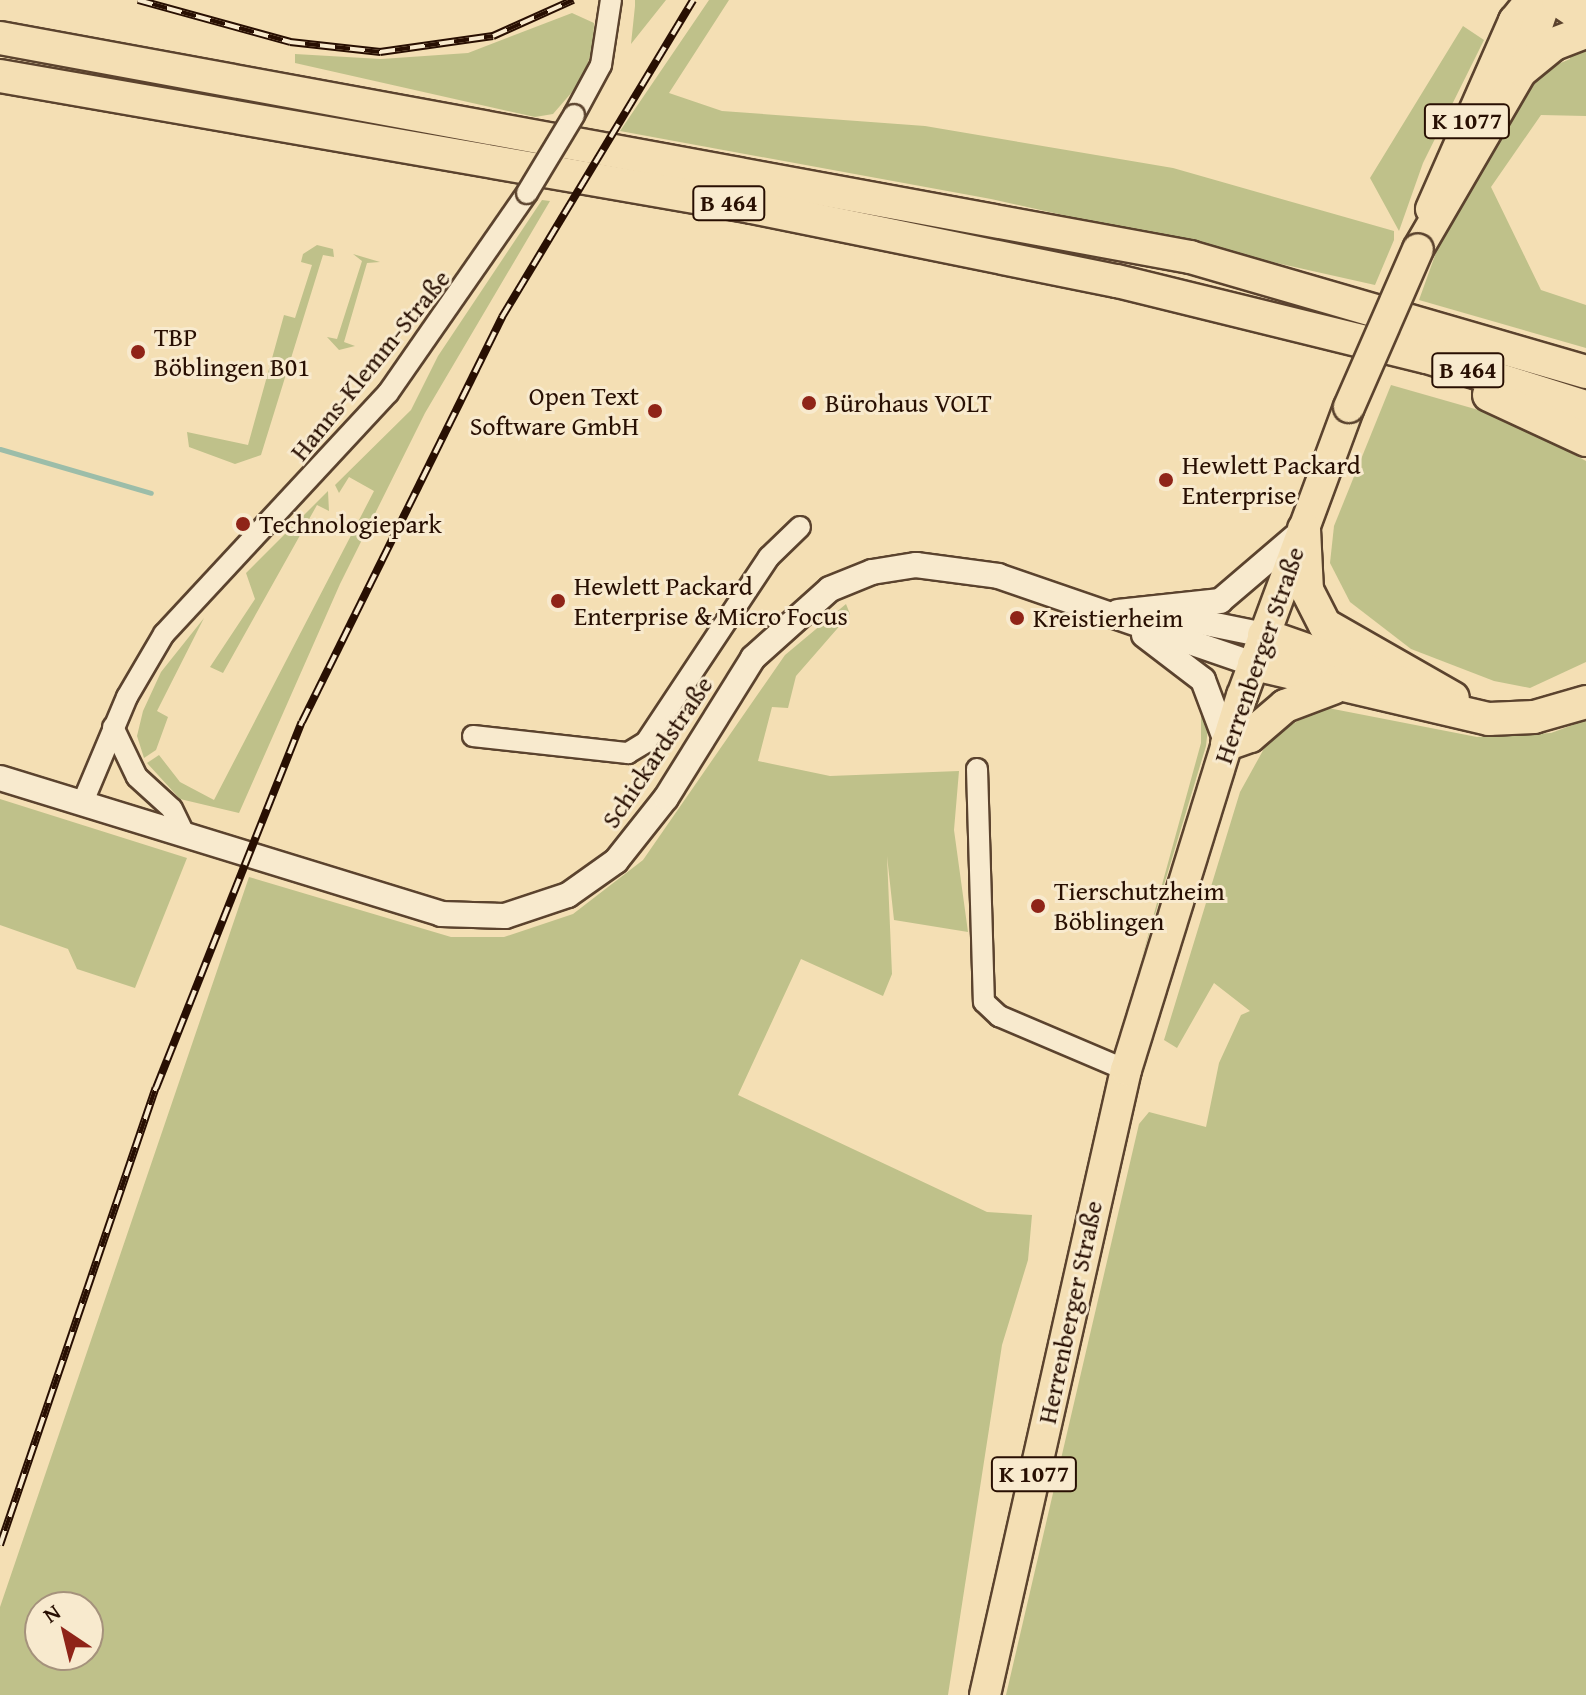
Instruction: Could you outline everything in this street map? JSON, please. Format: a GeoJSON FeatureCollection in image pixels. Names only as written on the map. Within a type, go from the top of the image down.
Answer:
{"type":"FeatureCollection","features":[{"type":"Feature","properties":{"kind":"highway"},"geometry":{"type":"LineString","coordinates":[[1558,0],[1586,19]]}},
{"type":"Feature","properties":{"kind":"highway"},"geometry":{"type":"LineString","coordinates":[[1522,70],[1554,44],[1586,32]]}},
{"type":"Feature","properties":{"kind":"highway","name":"B 464"},"geometry":{"type":"LineString","coordinates":[[0,38],[1190,257],[1586,372]]}},
{"type":"Feature","properties":{"kind":"highway","name":"B 464"},"geometry":{"type":"LineString","coordinates":[[0,76],[752,207],[1117,281],[1348,339],[1584,427]]}},
{"type":"Feature","properties":{"kind":"highway"},"geometry":{"type":"LineString","coordinates":[[1456,332],[1488,326],[1586,355]]}},
{"type":"Feature","properties":{"kind":"highway"},"geometry":{"type":"LineString","coordinates":[[1304,529],[1307,590],[1325,625],[1453,698]]}},
{"type":"Feature","properties":{"kind":"highway"},"geometry":{"type":"LineString","coordinates":[[1259,650],[1333,688],[1489,719],[1534,717],[1586,702]]}},
{"type":"Feature","properties":{"kind":"highway"},"geometry":{"type":"LineString","coordinates":[[1259,650],[1453,698],[1524,706],[1586,689]]}},
{"type":"Feature","properties":{"kind":"highway"},"geometry":{"type":"LineString","coordinates":[[1227,744],[1250,736],[1285,706],[1333,688]]}},
{"type":"Feature","properties":{"kind":"main road","name":"Herrenberger Straße"},"geometry":{"type":"LineString","coordinates":[[985,1695],[1126,1070],[1227,744],[1349,407],[1418,249],[1444,169],[1514,21],[1531,0]]}},
{"type":"Feature","properties":{"kind":"main road","name":"Herrenberger Straße"},"geometry":{"type":"LineString","coordinates":[[1418,249],[1522,70],[1546,0]]}},
{"type":"Feature","properties":{"kind":"street","name":"Hanns-Klemm-Straße"},"geometry":{"type":"LineString","coordinates":[[82,804],[113,727],[164,634],[388,393],[527,193],[601,65],[611,0]]}},
{"type":"Feature","properties":{"kind":"street","name":"Schickardstraße"},"geometry":{"type":"LineString","coordinates":[[473,736],[628,753],[646,742],[769,557],[800,527]]}},
{"type":"Feature","properties":{"kind":"street"},"geometry":{"type":"LineString","coordinates":[[1108,612],[1206,607],[1254,579],[1304,529]]}},
{"type":"Feature","properties":{"kind":"street","name":"Schickardstraße"},"geometry":{"type":"LineString","coordinates":[[0,778],[441,914],[505,916],[568,895],[616,861],[666,798],[753,658],[830,589],[872,572],[954,567],[1108,612],[1259,650]]}},
{"type":"Feature","properties":{"kind":"street"},"geometry":{"type":"LineString","coordinates":[[1108,612],[1196,672],[1227,744]]}},
{"type":"Feature","properties":{"kind":"street"},"geometry":{"type":"LineString","coordinates":[[113,727],[137,777],[172,809],[184,834]]}},
{"type":"Feature","properties":{"kind":"street"},"geometry":{"type":"LineString","coordinates":[[977,769],[984,1002],[999,1016],[1126,1070]]}},
{"type":"Feature","properties":{"kind":"green space"},"geometry":{"type":"Polygon","coordinates":[[[635,0],[666,0],[631,44],[635,6],[635,0]]]}},
{"type":"Feature","properties":{"kind":"green space"},"geometry":{"type":"Polygon","coordinates":[[[709,0],[729,0],[669,93],[722,111],[925,126],[1173,168],[1394,231],[1394,240],[1375,285],[991,199],[620,131],[709,0]]]}},
{"type":"Feature","properties":{"kind":"green space"},"geometry":{"type":"Polygon","coordinates":[[[572,13],[594,23],[593,50],[579,84],[553,114],[535,117],[295,63],[295,54],[381,59],[468,53],[572,13]]]}},
{"type":"Feature","properties":{"kind":"green space"},"geometry":{"type":"Polygon","coordinates":[[[1463,26],[1484,40],[1423,163],[1399,231],[1370,178],[1463,26]]]}},
{"type":"Feature","properties":{"kind":"green space"},"geometry":{"type":"Polygon","coordinates":[[[1586,40],[1586,116],[1541,115],[1491,187],[1541,290],[1586,305],[1586,348],[1419,300],[1438,247],[1537,73],[1570,59],[1570,44],[1586,40]]]}},
{"type":"Feature","properties":{"kind":"green space"},"geometry":{"type":"Polygon","coordinates":[[[542,200],[550,201],[425,413],[340,584],[239,813],[180,799],[147,763],[159,755],[180,782],[214,800],[374,491],[349,477],[339,493],[335,485],[411,410],[438,356],[542,200]]]}},
{"type":"Feature","properties":{"kind":"green space"},"geometry":{"type":"Polygon","coordinates":[[[317,245],[333,249],[334,257],[323,255],[261,455],[235,464],[189,447],[187,432],[248,445],[284,315],[295,318],[312,265],[301,262],[303,254],[317,245]]]}},
{"type":"Feature","properties":{"kind":"green space"},"geometry":{"type":"Polygon","coordinates":[[[353,254],[380,262],[367,263],[344,342],[355,346],[339,350],[327,337],[337,339],[362,261],[353,254]]]}},
{"type":"Feature","properties":{"kind":"green space"},"geometry":{"type":"Polygon","coordinates":[[[1391,385],[1503,417],[1586,461],[1586,662],[1530,688],[1494,681],[1411,649],[1350,602],[1330,563],[1334,526],[1391,385]]]}},
{"type":"Feature","properties":{"kind":"green space"},"geometry":{"type":"Polygon","coordinates":[[[328,491],[329,511],[317,505],[223,673],[210,667],[255,599],[246,573],[328,491]]]}},
{"type":"Feature","properties":{"kind":"green space"},"geometry":{"type":"Polygon","coordinates":[[[846,604],[850,614],[796,676],[788,708],[772,707],[758,761],[830,776],[959,771],[954,830],[968,932],[894,920],[887,856],[892,974],[883,996],[801,959],[738,1095],[987,1212],[1032,1215],[1028,1260],[1002,1345],[948,1695],[0,1695],[0,1607],[249,877],[451,937],[504,937],[573,914],[643,860],[785,655],[846,604]]]}},
{"type":"Feature","properties":{"kind":"green space"},"geometry":{"type":"Polygon","coordinates":[[[204,618],[157,711],[168,717],[156,750],[144,758],[137,736],[143,711],[161,672],[204,618]]]}},
{"type":"Feature","properties":{"kind":"green space"},"geometry":{"type":"Polygon","coordinates":[[[1323,707],[1477,737],[1551,733],[1586,720],[1586,1695],[1006,1695],[1139,1124],[1149,1112],[1206,1127],[1219,1063],[1241,1015],[1250,1011],[1214,983],[1177,1048],[1164,1040],[1240,792],[1271,736],[1323,707]]]}},
{"type":"Feature","properties":{"kind":"green space"},"geometry":{"type":"Polygon","coordinates":[[[1201,708],[1209,718],[1206,746],[1141,961],[1201,743],[1201,708]]]}},
{"type":"Feature","properties":{"kind":"green space"},"geometry":{"type":"Polygon","coordinates":[[[0,799],[187,858],[135,988],[77,969],[68,949],[0,925],[0,799]]]}},
{"type":"Feature","properties":{"kind":"waterway"},"geometry":{"type":"LineString","coordinates":[[0,449],[151,493]]}},
{"type":"Feature","properties":{"kind":"railway"},"geometry":{"type":"LineString","coordinates":[[138,0],[290,42],[380,52],[493,36],[573,0]]}},
{"type":"Feature","properties":{"kind":"railway"},"geometry":{"type":"LineString","coordinates":[[0,1545],[156,1088],[302,722],[502,317],[693,0]]}},
{"type":"Feature","properties":{"kind":"place","name":"TBP Böblingen B01"},"geometry":{"type":"Point","coordinates":[138,352]}},
{"type":"Feature","properties":{"kind":"place","name":"Bürohaus VOLT"},"geometry":{"type":"Point","coordinates":[809,403]}},
{"type":"Feature","properties":{"kind":"place","name":"Open Text Software GmbH"},"geometry":{"type":"Point","coordinates":[655,411]}},
{"type":"Feature","properties":{"kind":"place","name":"Hewlett Packard Enterprise"},"geometry":{"type":"Point","coordinates":[1166,480]}},
{"type":"Feature","properties":{"kind":"place","name":"Technologiepark"},"geometry":{"type":"Point","coordinates":[243,524]}},
{"type":"Feature","properties":{"kind":"place","name":"Hewlett Packard Enterprise & Micro Focus"},"geometry":{"type":"Point","coordinates":[558,601]}},
{"type":"Feature","properties":{"kind":"place","name":"Kreistierheim"},"geometry":{"type":"Point","coordinates":[1017,618]}},
{"type":"Feature","properties":{"kind":"place","name":"Tierschutzheim Böblingen"},"geometry":{"type":"Point","coordinates":[1038,906]}}]}
